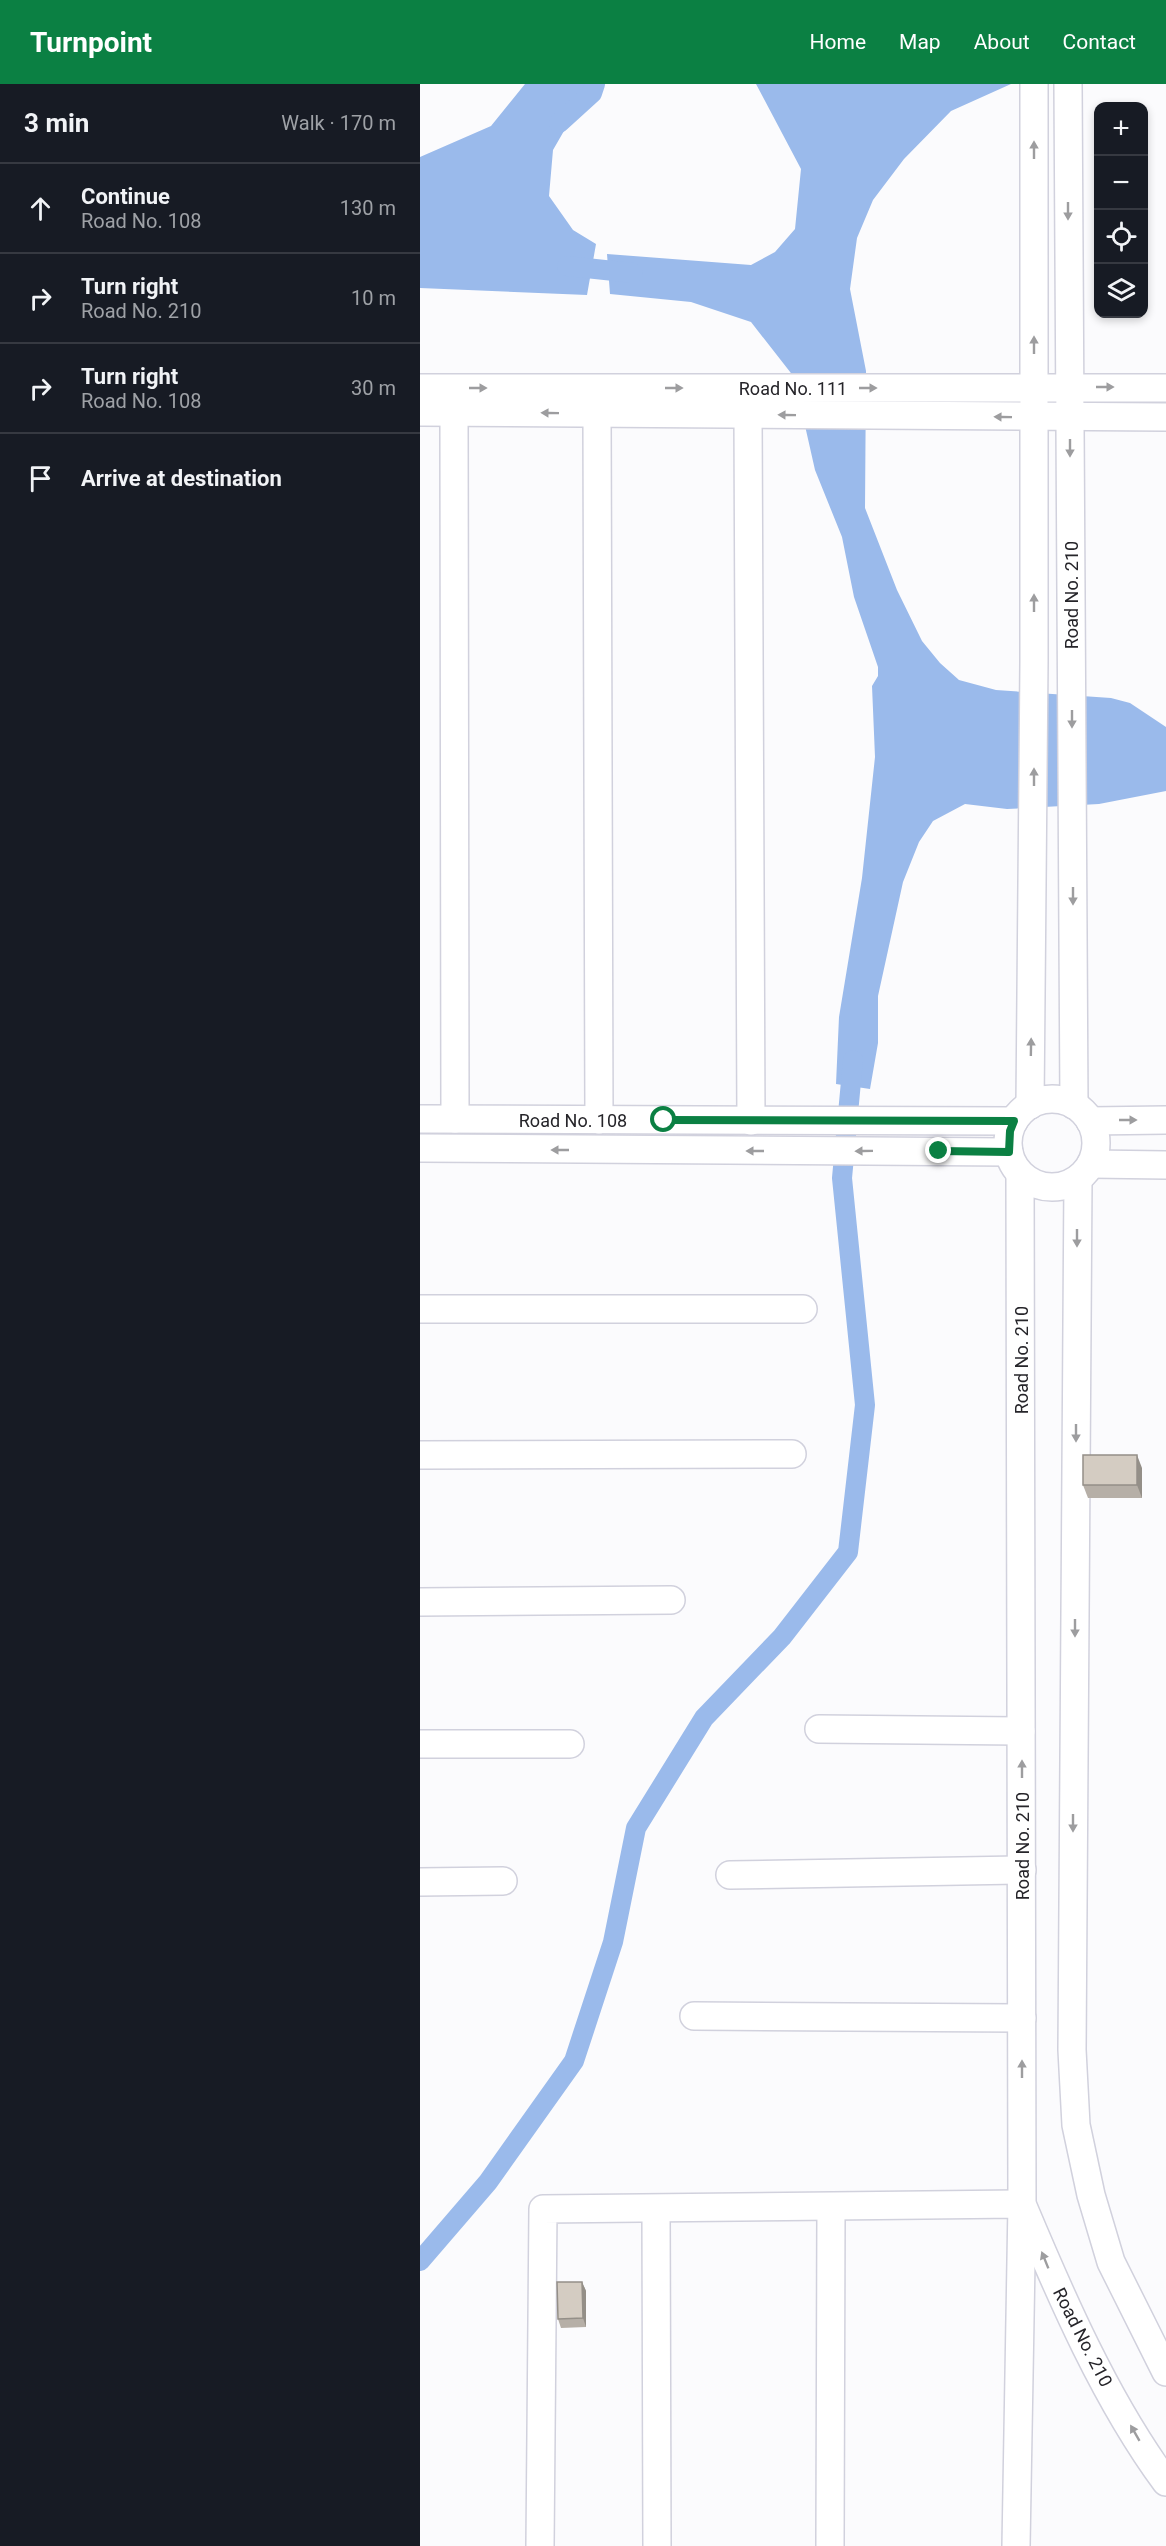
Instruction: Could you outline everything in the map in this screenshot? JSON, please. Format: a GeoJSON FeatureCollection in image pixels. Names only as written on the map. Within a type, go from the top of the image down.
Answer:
{"type":"FeatureCollection","features":[{"type":"Feature","properties":{"kind":"street","name":"Road No. 210"},"geometry":{"type":"LineString","coordinates":[[1068,84],[1072,837],[1082,1113],[1096,1142],[1084,1172],[1072,2050],[1076,2125],[1091,2195],[1110,2262],[1166,2372]]}},
{"type":"Feature","properties":{"kind":"street","name":"Road No. 210"},"geometry":{"type":"LineString","coordinates":[[1034,96],[1034,836],[1022,1113],[1010,1131],[1015,1163],[1022,1731],[1022,2204],[1056,2286],[1101,2374],[1166,2482]]}},
{"type":"Feature","properties":{"kind":"street","name":"Road No. 111"},"geometry":{"type":"LineString","coordinates":[[420,388],[1166,388]]}},
{"type":"Feature","properties":{"kind":"street","name":"Road No. 111"},"geometry":{"type":"LineString","coordinates":[[420,412],[1034,418],[1166,417]]}},
{"type":"Feature","properties":{"kind":"street"},"geometry":{"type":"LineString","coordinates":[[453,412],[455,1119]]}},
{"type":"Feature","properties":{"kind":"street"},"geometry":{"type":"LineString","coordinates":[[597,414],[599,1120]]}},
{"type":"Feature","properties":{"kind":"street"},"geometry":{"type":"LineString","coordinates":[[748,415],[751,1120]]}},
{"type":"Feature","properties":{"kind":"street"},"geometry":{"type":"LineString","coordinates":[[1022,1113],[1052,1100],[1082,1113],[1166,1120]]}},
{"type":"Feature","properties":{"kind":"street","name":"Road No. 108"},"geometry":{"type":"LineString","coordinates":[[420,1119],[915,1121],[1022,1113]]}},
{"type":"Feature","properties":{"kind":"street","name":"Road No. 108"},"geometry":{"type":"LineString","coordinates":[[420,1148],[915,1150],[1015,1163]]}},
{"type":"Feature","properties":{"kind":"street"},"geometry":{"type":"LineString","coordinates":[[1015,1163],[1042,1186],[1060,1186],[1084,1172],[1166,1165]]}},
{"type":"Feature","properties":{"kind":"street"},"geometry":{"type":"LineString","coordinates":[[420,1309],[803,1309]]}},
{"type":"Feature","properties":{"kind":"street"},"geometry":{"type":"LineString","coordinates":[[420,1455],[792,1454]]}},
{"type":"Feature","properties":{"kind":"street"},"geometry":{"type":"LineString","coordinates":[[420,1602],[671,1600]]}},
{"type":"Feature","properties":{"kind":"street"},"geometry":{"type":"LineString","coordinates":[[819,1729],[1022,1731]]}},
{"type":"Feature","properties":{"kind":"street"},"geometry":{"type":"LineString","coordinates":[[420,1744],[570,1744]]}},
{"type":"Feature","properties":{"kind":"street"},"geometry":{"type":"LineString","coordinates":[[730,1875],[1022,1870]]}},
{"type":"Feature","properties":{"kind":"street"},"geometry":{"type":"LineString","coordinates":[[420,1882],[503,1881]]}},
{"type":"Feature","properties":{"kind":"street"},"geometry":{"type":"LineString","coordinates":[[694,2016],[1022,2018]]}},
{"type":"Feature","properties":{"kind":"street"},"geometry":{"type":"LineString","coordinates":[[540,2546],[543,2209],[831,2208],[1022,2204],[1016,2546]]}},
{"type":"Feature","properties":{"kind":"street"},"geometry":{"type":"LineString","coordinates":[[830,2546],[831,2208]]}},
{"type":"Feature","properties":{"kind":"street"},"geometry":{"type":"LineString","coordinates":[[656,2209],[657,2546]]}},
{"type":"Feature","properties":{"kind":"water"},"geometry":{"type":"Polygon","coordinates":[[[525,84],[591,84],[553,150],[549,196],[573,230],[596,244],[587,295],[420,288],[420,157],[491,126],[525,84]]]}},
{"type":"Feature","properties":{"kind":"water"},"geometry":{"type":"Polygon","coordinates":[[[756,84],[1011,84],[951,111],[904,159],[873,200],[857,238],[850,289],[866,371],[865,508],[897,590],[922,641],[940,663],[959,680],[996,690],[1111,698],[1130,703],[1166,727],[1166,791],[1099,804],[1007,809],[965,804],[933,821],[919,842],[903,882],[878,996],[878,1043],[870,1089],[836,1084],[839,1017],[862,878],[875,757],[872,686],[878,676],[878,667],[854,597],[842,537],[815,470],[794,377],[751,322],[691,302],[610,294],[607,254],[751,265],[775,252],[795,229],[801,169],[756,84]]]}},
{"type":"Feature","properties":{"kind":"building"},"geometry":{"type":"Polygon","coordinates":[[[1083,1455],[1137,1455],[1137,1485],[1083,1485],[1083,1455]]]}},
{"type":"Feature","properties":{"kind":"building"},"geometry":{"type":"Polygon","coordinates":[[[557,2282],[582,2282],[583,2318],[558,2319],[557,2282]]]}},
{"type":"Feature","properties":{"kind":"waterway"},"geometry":{"type":"LineString","coordinates":[[559,123],[592,93],[595,84]]}},
{"type":"Feature","properties":{"kind":"waterway"},"geometry":{"type":"LineString","coordinates":[[567,266],[633,273]]}},
{"type":"Feature","properties":{"kind":"waterway"},"geometry":{"type":"LineString","coordinates":[[420,2261],[488,2182],[574,2061],[613,1942],[636,1828],[704,1718],[782,1637],[848,1552],[865,1405],[842,1178],[853,1060]]}},
{"type":"Feature","properties":{"kind":"route"},"geometry":{"type":"LineString","coordinates":[[664,1120],[1014,1121],[1008,1142],[1009,1152],[939,1151]]}}]}
